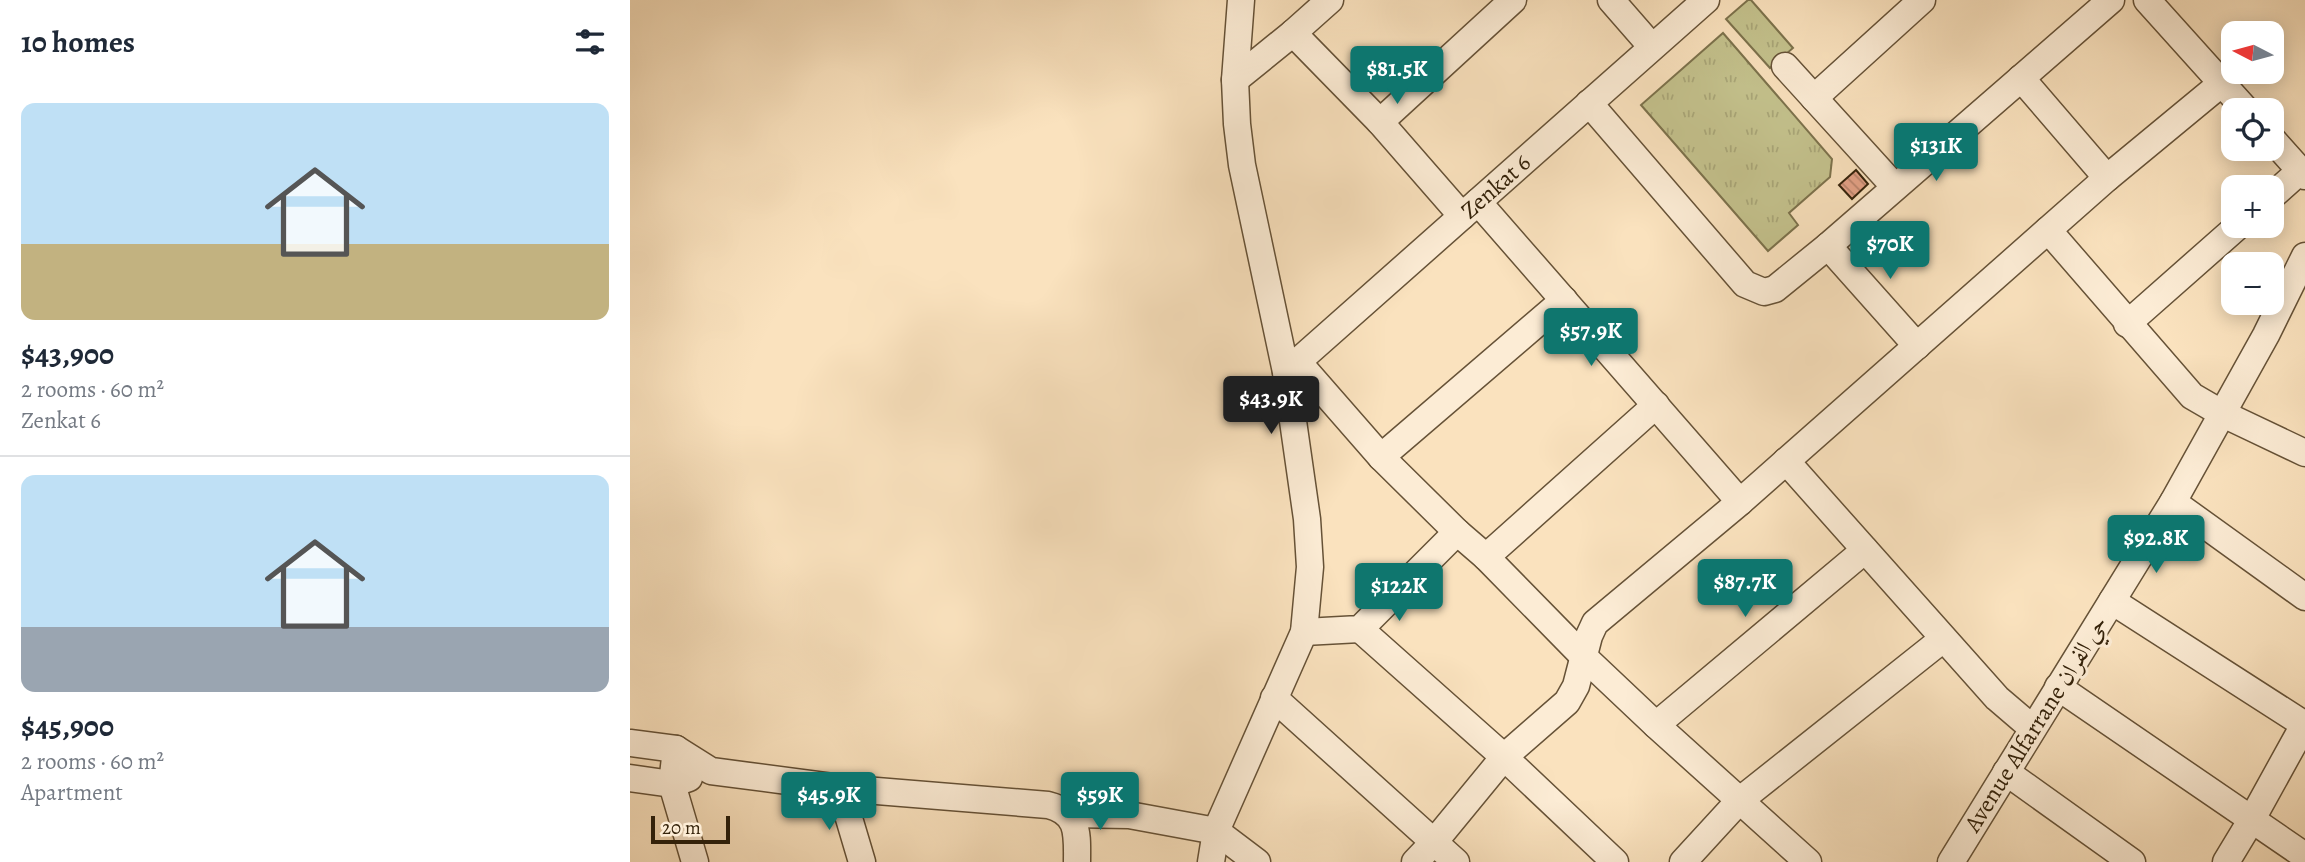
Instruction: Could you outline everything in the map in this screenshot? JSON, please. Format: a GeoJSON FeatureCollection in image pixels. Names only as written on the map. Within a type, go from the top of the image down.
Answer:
{"type":"FeatureCollection","features":[{"type":"Feature","properties":{"kind":"street"},"geometry":{"type":"LineString","coordinates":[[1211,862],[1216,831],[1304,632],[1310,567],[1292,367],[1242,165],[1237,124],[1234,80],[1241,0]]}},
{"type":"Feature","properties":{"kind":"street"},"geometry":{"type":"LineString","coordinates":[[1234,80],[1330,0]]}},
{"type":"Feature","properties":{"kind":"street"},"geometry":{"type":"LineString","coordinates":[[1380,122],[1513,0]]}},
{"type":"Feature","properties":{"kind":"street"},"geometry":{"type":"LineString","coordinates":[[1611,0],[1652,47]]}},
{"type":"Feature","properties":{"kind":"street","name":"Zenkat 6"},"geometry":{"type":"LineString","coordinates":[[1292,367],[1706,0]]}},
{"type":"Feature","properties":{"kind":"street"},"geometry":{"type":"LineString","coordinates":[[1814,98],[1922,0]]}},
{"type":"Feature","properties":{"kind":"street"},"geometry":{"type":"LineString","coordinates":[[1589,103],[1745,284],[1764,292],[1776,289],[1828,246],[2111,0]]}},
{"type":"Feature","properties":{"kind":"street"},"geometry":{"type":"LineString","coordinates":[[2147,0],[2221,82]]}},
{"type":"Feature","properties":{"kind":"street"},"geometry":{"type":"LineString","coordinates":[[1293,33],[1380,122],[1564,300],[1740,502]]}},
{"type":"Feature","properties":{"kind":"street"},"geometry":{"type":"LineString","coordinates":[[1785,66],[1895,187]]}},
{"type":"Feature","properties":{"kind":"street"},"geometry":{"type":"LineString","coordinates":[[2021,78],[2108,178]]}},
{"type":"Feature","properties":{"kind":"street"},"geometry":{"type":"LineString","coordinates":[[1415,862],[1504,757],[1567,702],[1576,686],[1595,623],[1740,502],[2048,230],[2221,84]]}},
{"type":"Feature","properties":{"kind":"street"},"geometry":{"type":"LineString","coordinates":[[2223,84],[2235,98]]}},
{"type":"Feature","properties":{"kind":"street"},"geometry":{"type":"LineString","coordinates":[[2284,153],[2302,174],[2284,187]]}},
{"type":"Feature","properties":{"kind":"street"},"geometry":{"type":"LineString","coordinates":[[2048,230],[2192,396],[2223,414],[2305,453]]}},
{"type":"Feature","properties":{"kind":"street"},"geometry":{"type":"LineString","coordinates":[[2127,324],[2224,238]]}},
{"type":"Feature","properties":{"kind":"street"},"geometry":{"type":"LineString","coordinates":[[1828,246],[1917,346]]}},
{"type":"Feature","properties":{"kind":"street","name":"Avenue Alfarrane حي الفران"},"geometry":{"type":"LineString","coordinates":[[1951,862],[2173,502],[2223,414],[2305,256]]}},
{"type":"Feature","properties":{"kind":"street"},"geometry":{"type":"LineString","coordinates":[[1381,457],[1564,300]]}},
{"type":"Feature","properties":{"kind":"street"},"geometry":{"type":"LineString","coordinates":[[1292,367],[1457,532],[1486,556],[1584,657],[1808,862]]}},
{"type":"Feature","properties":{"kind":"street"},"geometry":{"type":"LineString","coordinates":[[1486,556],[1656,405]]}},
{"type":"Feature","properties":{"kind":"street"},"geometry":{"type":"LineString","coordinates":[[1786,461],[1997,698],[2032,728]]}},
{"type":"Feature","properties":{"kind":"street"},"geometry":{"type":"LineString","coordinates":[[2173,502],[2305,597]]}},
{"type":"Feature","properties":{"kind":"street"},"geometry":{"type":"LineString","coordinates":[[1304,632],[1360,629],[1457,532]]}},
{"type":"Feature","properties":{"kind":"street"},"geometry":{"type":"LineString","coordinates":[[1656,725],[1865,550]]}},
{"type":"Feature","properties":{"kind":"street"},"geometry":{"type":"LineString","coordinates":[[2112,601],[2305,724],[2226,862]]}},
{"type":"Feature","properties":{"kind":"street"},"geometry":{"type":"LineString","coordinates":[[1360,629],[1504,757],[1615,862]]}},
{"type":"Feature","properties":{"kind":"street"},"geometry":{"type":"LineString","coordinates":[[1683,862],[1739,801],[1943,639]]}},
{"type":"Feature","properties":{"kind":"street"},"geometry":{"type":"LineString","coordinates":[[2058,687],[2305,856]]}},
{"type":"Feature","properties":{"kind":"street"},"geometry":{"type":"LineString","coordinates":[[1274,698],[1456,862]]}},
{"type":"Feature","properties":{"kind":"street"},"geometry":{"type":"LineString","coordinates":[[630,743],[676,749],[711,771],[840,788],[1048,805],[1058,807],[1069,814],[1129,815],[1216,831],[1256,862]]}},
{"type":"Feature","properties":{"kind":"street"},"geometry":{"type":"LineString","coordinates":[[676,749],[672,784],[695,862]]}},
{"type":"Feature","properties":{"kind":"street"},"geometry":{"type":"LineString","coordinates":[[630,778],[672,784],[711,771]]}},
{"type":"Feature","properties":{"kind":"street"},"geometry":{"type":"LineString","coordinates":[[2006,772],[2132,862]]}},
{"type":"Feature","properties":{"kind":"street"},"geometry":{"type":"LineString","coordinates":[[840,788],[863,862]]}},
{"type":"Feature","properties":{"kind":"street"},"geometry":{"type":"LineString","coordinates":[[1069,814],[1077,834],[1077,862]]}},
{"type":"Feature","properties":{"kind":"green space"},"geometry":{"type":"Polygon","coordinates":[[[1751,0],[1793,48],[1770,68],[1726,19],[1751,0]]]}},
{"type":"Feature","properties":{"kind":"green space"},"geometry":{"type":"Polygon","coordinates":[[[1723,33],[1832,159],[1830,177],[1789,213],[1798,225],[1768,251],[1641,105],[1723,33]]]}},
{"type":"Feature","properties":{"kind":"building"},"geometry":{"type":"Polygon","coordinates":[[[1856,170],[1868,184],[1852,199],[1839,185],[1856,170]]]}}]}
